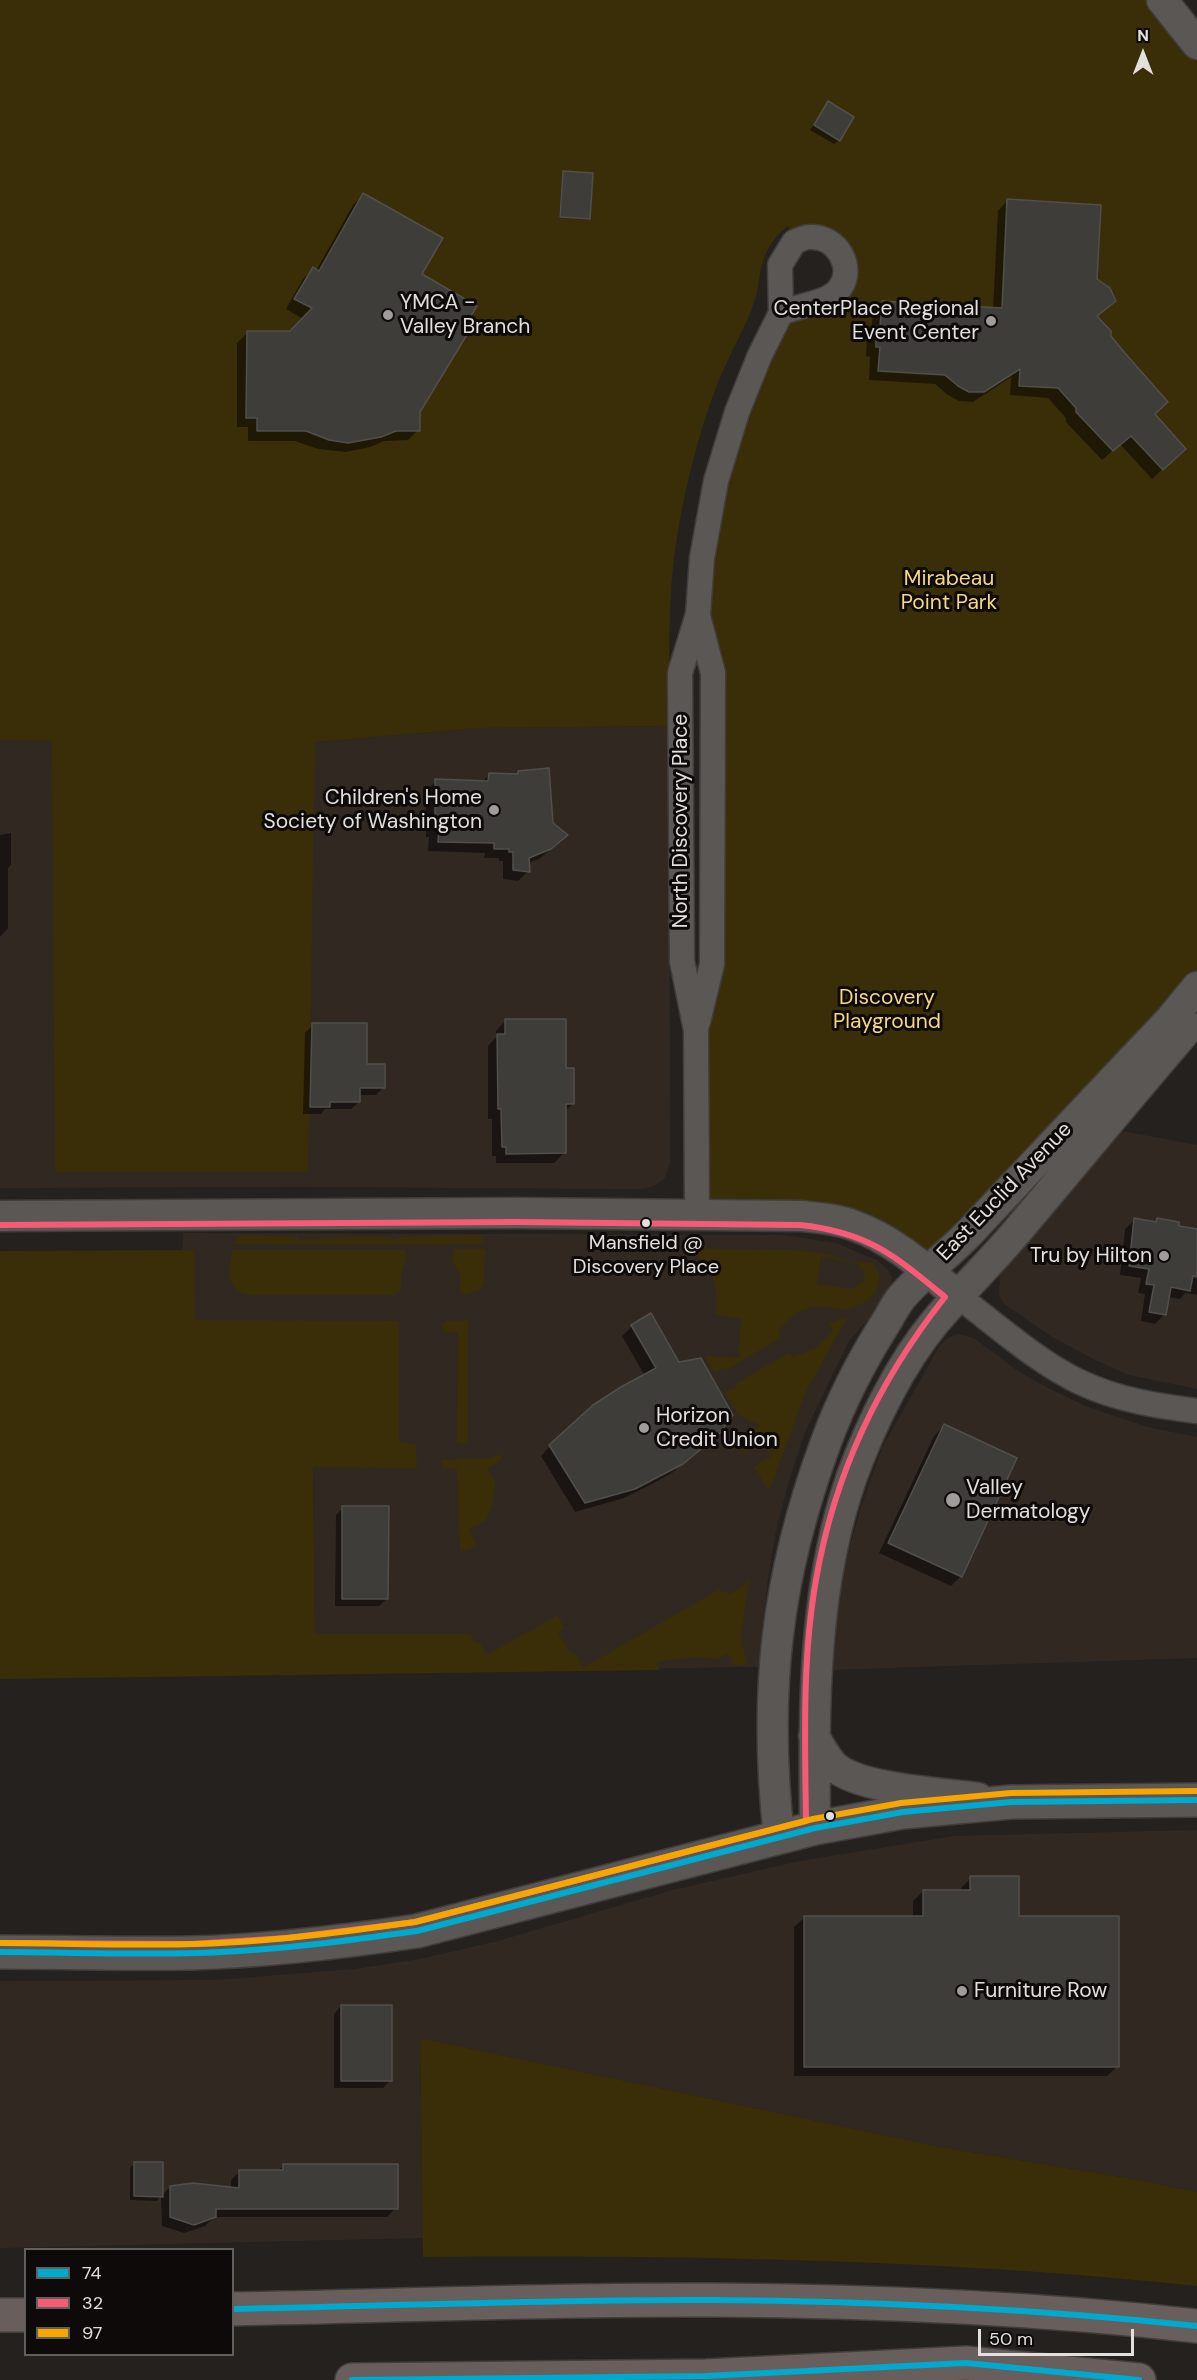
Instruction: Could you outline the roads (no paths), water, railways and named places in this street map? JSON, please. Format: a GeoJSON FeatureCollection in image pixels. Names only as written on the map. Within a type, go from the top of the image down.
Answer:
{"type":"FeatureCollection","features":[{"type":"Feature","properties":{"kind":"highway"},"geometry":{"type":"LineString","coordinates":[[234,2309],[711,2300],[851,2302],[1107,2317],[1197,2326]]}},
{"type":"Feature","properties":{"kind":"highway"},"geometry":{"type":"LineString","coordinates":[[0,2315],[24,2314]]}},
{"type":"Feature","properties":{"kind":"highway"},"geometry":{"type":"LineString","coordinates":[[352,2380],[706,2376],[966,2363],[1139,2380]]}},
{"type":"Feature","properties":{"kind":"highway"},"geometry":{"type":"LineString","coordinates":[[706,2376],[760,2380]]}},
{"type":"Feature","properties":{"kind":"main road"},"geometry":{"type":"LineString","coordinates":[[0,1952],[191,1953],[288,1947],[417,1931],[815,1828],[903,1812],[1011,1802],[1197,1800]]}},
{"type":"Feature","properties":{"kind":"street"},"geometry":{"type":"LineString","coordinates":[[1162,0],[1197,44]]}},
{"type":"Feature","properties":{"kind":"street","name":"North Discovery Place"},"geometry":{"type":"LineString","coordinates":[[697,1215],[696,1030],[682,961],[680,673],[698,614],[702,558],[708,520],[728,438],[760,355],[781,313]]}},
{"type":"Feature","properties":{"kind":"street","name":"North Discovery Place"},"geometry":{"type":"LineString","coordinates":[[696,1030],[712,964],[713,673],[698,614]]}},
{"type":"Feature","properties":{"kind":"street","name":"East Euclid Avenue"},"geometry":{"type":"LineString","coordinates":[[779,1837],[774,1789],[773,1678],[778,1620],[791,1549],[812,1480],[840,1404],[866,1355],[901,1299],[964,1238],[1170,1020],[1197,987]]}},
{"type":"Feature","properties":{"kind":"street","name":"East Euclid Avenue"},"geometry":{"type":"LineString","coordinates":[[815,1828],[814,1736],[819,1626],[823,1593],[852,1476],[884,1402],[934,1323],[996,1256],[1197,1018]]}},
{"type":"Feature","properties":{"kind":"street"},"geometry":{"type":"LineString","coordinates":[[0,1215],[462,1213],[801,1216],[836,1220],[873,1233],[902,1252],[1042,1358],[1081,1383],[1141,1404],[1197,1411]]}},
{"type":"Feature","properties":{"kind":"street"},"geometry":{"type":"LineString","coordinates":[[814,1736],[834,1766],[848,1775],[873,1783],[1011,1802]]}},
{"type":"Feature","properties":{"kind":"place","name":"YMCA - Valley Branch"},"geometry":{"type":"Point","coordinates":[388,315]}},
{"type":"Feature","properties":{"kind":"place","name":"CenterPlace Regional Event Center"},"geometry":{"type":"Point","coordinates":[991,321]}},
{"type":"Feature","properties":{"kind":"place","name":"Children's Home Society of Washington"},"geometry":{"type":"Point","coordinates":[494,810]}},
{"type":"Feature","properties":{"kind":"place","name":"Mansfield @ Discovery Place"},"geometry":{"type":"Point","coordinates":[646,1223]}},
{"type":"Feature","properties":{"kind":"place","name":"Tru by Hilton"},"geometry":{"type":"Point","coordinates":[1164,1256]}},
{"type":"Feature","properties":{"kind":"place","name":"Horizon Credit Union"},"geometry":{"type":"Point","coordinates":[644,1428]}},
{"type":"Feature","properties":{"kind":"place","name":"Valley Dermatology"},"geometry":{"type":"Point","coordinates":[953,1500]}},
{"type":"Feature","properties":{"kind":"place","name":"Furniture Row"},"geometry":{"type":"Point","coordinates":[962,1991]}},
{"type":"Feature","properties":{"kind":"park label","name":"Mirabeau Point Park"},"geometry":{"type":"Point","coordinates":[949,591]}},
{"type":"Feature","properties":{"kind":"park label","name":"Discovery Playground"},"geometry":{"type":"Point","coordinates":[887,1010]}}]}
